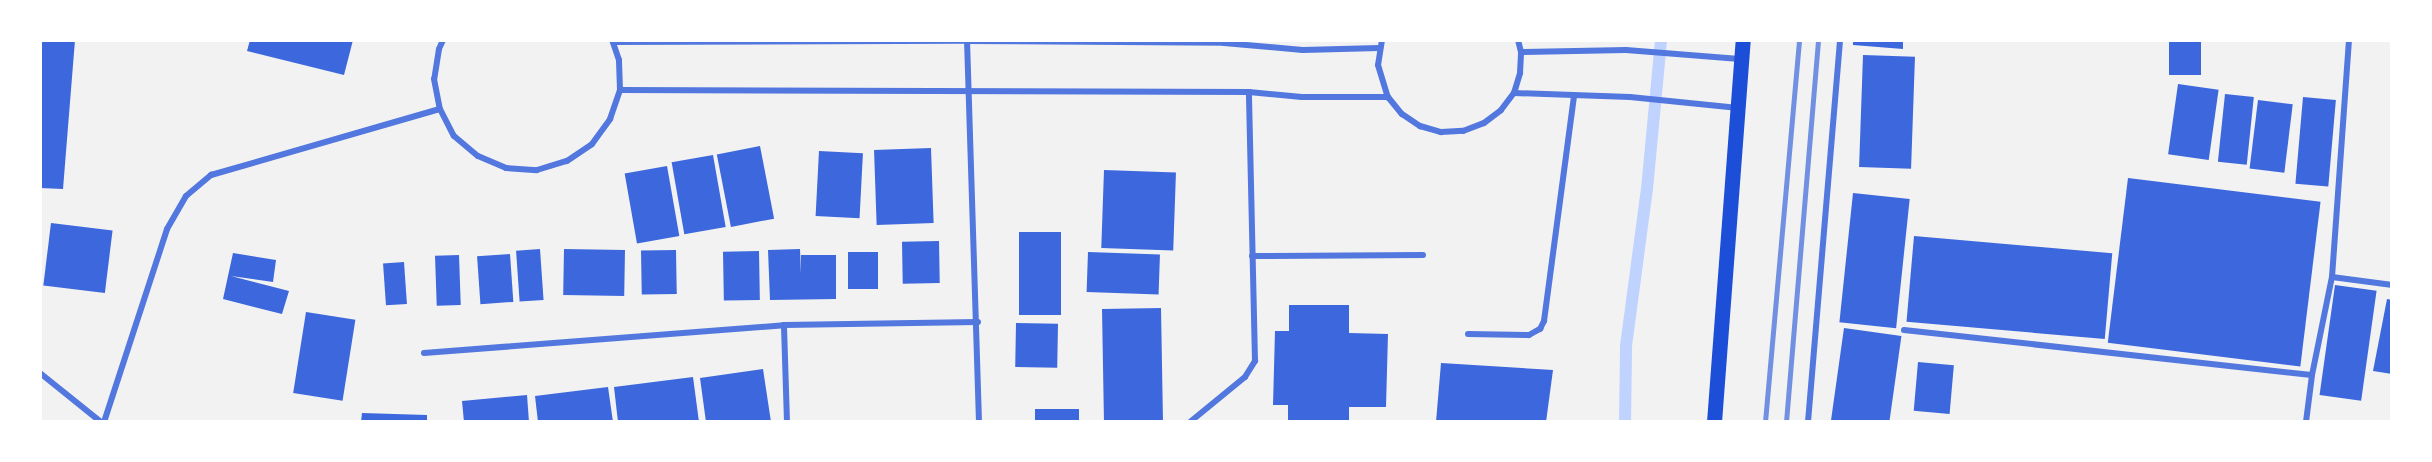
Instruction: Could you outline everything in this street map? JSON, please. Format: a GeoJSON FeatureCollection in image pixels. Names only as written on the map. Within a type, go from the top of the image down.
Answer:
{"type":"FeatureCollection","features":[{"type":"Feature","properties":{"kind":"main road"},"geometry":{"type":"LineString","coordinates":[[1714,422],[1743,40]]}},
{"type":"Feature","properties":{"kind":"street"},"geometry":{"type":"LineString","coordinates":[[443,40],[439,49],[434,79],[440,109],[454,136],[478,156],[506,168],[537,170],[567,161],[592,144],[610,119],[620,90],[619,60],[612,41],[1224,43],[1303,50],[1379,48]]}},
{"type":"Feature","properties":{"kind":"street"},"geometry":{"type":"LineString","coordinates":[[1382,40],[1379,48],[1380,73],[1388,97],[1402,114],[1420,126],[1441,132],[1463,131],[1484,123],[1501,110],[1514,93],[1520,73],[1521,52],[1518,40]]}},
{"type":"Feature","properties":{"kind":"street"},"geometry":{"type":"LineString","coordinates":[[1808,422],[1840,40]]}},
{"type":"Feature","properties":{"kind":"street"},"geometry":{"type":"LineString","coordinates":[[2306,422],[2312,375],[2332,278],[2349,40]]}},
{"type":"Feature","properties":{"kind":"street"},"geometry":{"type":"LineString","coordinates":[[967,41],[978,322],[979,422]]}},
{"type":"Feature","properties":{"kind":"street"},"geometry":{"type":"LineString","coordinates":[[1521,52],[1626,50],[1741,59]]}},
{"type":"Feature","properties":{"kind":"street"},"geometry":{"type":"LineString","coordinates":[[620,90],[1249,92],[1302,97],[1388,97]]}},
{"type":"Feature","properties":{"kind":"street"},"geometry":{"type":"LineString","coordinates":[[1190,422],[1245,377],[1255,361],[1249,92]]}},
{"type":"Feature","properties":{"kind":"street"},"geometry":{"type":"LineString","coordinates":[[1514,93],[1630,97],[1738,108]]}},
{"type":"Feature","properties":{"kind":"street"},"geometry":{"type":"LineString","coordinates":[[1468,334],[1529,334],[1540,329],[1544,321],[1574,96]]}},
{"type":"Feature","properties":{"kind":"street"},"geometry":{"type":"LineString","coordinates":[[40,373],[103,422],[167,229],[186,196],[211,175],[440,109]]}},
{"type":"Feature","properties":{"kind":"street"},"geometry":{"type":"LineString","coordinates":[[1252,256],[1422,255]]}},
{"type":"Feature","properties":{"kind":"street"},"geometry":{"type":"LineString","coordinates":[[2332,278],[2391,285]]}},
{"type":"Feature","properties":{"kind":"street"},"geometry":{"type":"LineString","coordinates":[[424,353],[784,325],[978,322]]}},
{"type":"Feature","properties":{"kind":"street"},"geometry":{"type":"LineString","coordinates":[[784,325],[787,422]]}},
{"type":"Feature","properties":{"kind":"street"},"geometry":{"type":"LineString","coordinates":[[1904,330],[2312,375]]}},
{"type":"Feature","properties":{"kind":"building"},"geometry":{"type":"Polygon","coordinates":[[[40,40],[75,40],[63,189],[40,188],[40,40]]]}},
{"type":"Feature","properties":{"kind":"building"},"geometry":{"type":"Polygon","coordinates":[[[250,40],[353,40],[344,75],[247,51],[250,40]]]}},
{"type":"Feature","properties":{"kind":"building"},"geometry":{"type":"Polygon","coordinates":[[[1853,40],[1903,40],[1903,49],[1853,45],[1853,40]]]}},
{"type":"Feature","properties":{"kind":"building"},"geometry":{"type":"Polygon","coordinates":[[[2169,40],[2201,40],[2201,75],[2169,75],[2169,40]]]}},
{"type":"Feature","properties":{"kind":"building"},"geometry":{"type":"Polygon","coordinates":[[[1863,55],[1915,57],[1911,169],[1859,167],[1863,55]]]}},
{"type":"Feature","properties":{"kind":"building"},"geometry":{"type":"Polygon","coordinates":[[[2178,84],[2219,90],[2209,160],[2168,154],[2178,84]]]}},
{"type":"Feature","properties":{"kind":"building"},"geometry":{"type":"Polygon","coordinates":[[[2225,94],[2254,97],[2247,165],[2218,162],[2225,94]]]}},
{"type":"Feature","properties":{"kind":"building"},"geometry":{"type":"Polygon","coordinates":[[[2303,97],[2336,100],[2328,187],[2295,184],[2303,97]]]}},
{"type":"Feature","properties":{"kind":"building"},"geometry":{"type":"Polygon","coordinates":[[[2258,100],[2293,104],[2284,173],[2250,168],[2258,100]]]}},
{"type":"Feature","properties":{"kind":"building"},"geometry":{"type":"Polygon","coordinates":[[[760,146],[774,219],[731,227],[717,154],[760,146]]]}},
{"type":"Feature","properties":{"kind":"building"},"geometry":{"type":"Polygon","coordinates":[[[931,148],[934,223],[877,225],[874,150],[931,148]]]}},
{"type":"Feature","properties":{"kind":"building"},"geometry":{"type":"Polygon","coordinates":[[[819,151],[863,153],[860,218],[816,216],[819,151]]]}},
{"type":"Feature","properties":{"kind":"building"},"geometry":{"type":"Polygon","coordinates":[[[713,155],[726,227],[684,234],[672,162],[713,155]]]}},
{"type":"Feature","properties":{"kind":"building"},"geometry":{"type":"Polygon","coordinates":[[[667,166],[679,236],[637,243],[625,173],[667,166]]]}},
{"type":"Feature","properties":{"kind":"building"},"geometry":{"type":"Polygon","coordinates":[[[1104,170],[1176,173],[1173,250],[1101,248],[1104,170]]]}},
{"type":"Feature","properties":{"kind":"building"},"geometry":{"type":"Polygon","coordinates":[[[2128,178],[2321,202],[2300,366],[2108,343],[2128,178]]]}},
{"type":"Feature","properties":{"kind":"building"},"geometry":{"type":"Polygon","coordinates":[[[1853,193],[1910,199],[1896,328],[1839,322],[1853,193]]]}},
{"type":"Feature","properties":{"kind":"building"},"geometry":{"type":"Polygon","coordinates":[[[51,223],[113,231],[105,293],[43,286],[51,223]]]}},
{"type":"Feature","properties":{"kind":"building"},"geometry":{"type":"Polygon","coordinates":[[[1019,232],[1061,232],[1061,315],[1019,315],[1019,232]]]}},
{"type":"Feature","properties":{"kind":"building"},"geometry":{"type":"Polygon","coordinates":[[[1914,236],[2112,253],[2105,339],[1907,322],[1914,236]]]}},
{"type":"Feature","properties":{"kind":"building"},"geometry":{"type":"Polygon","coordinates":[[[939,241],[940,283],[903,284],[902,242],[939,241]]]}},
{"type":"Feature","properties":{"kind":"building"},"geometry":{"type":"Polygon","coordinates":[[[540,249],[544,300],[520,302],[516,251],[540,249]]]}},
{"type":"Feature","properties":{"kind":"building"},"geometry":{"type":"Polygon","coordinates":[[[564,249],[625,250],[624,296],[563,295],[564,249]]]}},
{"type":"Feature","properties":{"kind":"building"},"geometry":{"type":"Polygon","coordinates":[[[800,249],[801,274],[801,255],[836,255],[836,299],[770,300],[768,250],[800,249]]]}},
{"type":"Feature","properties":{"kind":"building"},"geometry":{"type":"Polygon","coordinates":[[[676,250],[677,294],[642,295],[641,251],[676,250]]]}},
{"type":"Feature","properties":{"kind":"building"},"geometry":{"type":"Polygon","coordinates":[[[759,251],[760,300],[724,301],[723,252],[759,251]]]}},
{"type":"Feature","properties":{"kind":"building"},"geometry":{"type":"Polygon","coordinates":[[[848,252],[878,252],[878,289],[848,289],[848,252]]]}},
{"type":"Feature","properties":{"kind":"building"},"geometry":{"type":"Polygon","coordinates":[[[1088,252],[1160,255],[1159,294],[1087,292],[1088,252]]]}},
{"type":"Feature","properties":{"kind":"building"},"geometry":{"type":"Polygon","coordinates":[[[233,253],[276,260],[273,282],[231,276],[289,291],[282,314],[223,299],[233,253]]]}},
{"type":"Feature","properties":{"kind":"building"},"geometry":{"type":"Polygon","coordinates":[[[510,254],[513,302],[480,304],[477,256],[510,254]]]}},
{"type":"Feature","properties":{"kind":"building"},"geometry":{"type":"Polygon","coordinates":[[[459,255],[461,305],[437,306],[435,256],[459,255]]]}},
{"type":"Feature","properties":{"kind":"building"},"geometry":{"type":"Polygon","coordinates":[[[404,262],[407,304],[386,305],[383,263],[404,262]]]}},
{"type":"Feature","properties":{"kind":"building"},"geometry":{"type":"Polygon","coordinates":[[[2335,285],[2377,291],[2361,401],[2320,395],[2335,285]]]}},
{"type":"Feature","properties":{"kind":"building"},"geometry":{"type":"Polygon","coordinates":[[[2387,299],[2392,300],[2392,374],[2373,371],[2387,299]]]}},
{"type":"Feature","properties":{"kind":"building"},"geometry":{"type":"Polygon","coordinates":[[[1289,305],[1349,305],[1349,333],[1388,334],[1386,407],[1349,407],[1349,422],[1288,422],[1288,405],[1273,405],[1275,331],[1289,331],[1289,305]]]}},
{"type":"Feature","properties":{"kind":"building"},"geometry":{"type":"Polygon","coordinates":[[[1161,308],[1163,421],[1104,422],[1102,309],[1161,308]]]}},
{"type":"Feature","properties":{"kind":"building"},"geometry":{"type":"Polygon","coordinates":[[[306,312],[355,320],[343,401],[293,393],[306,312]]]}},
{"type":"Feature","properties":{"kind":"building"},"geometry":{"type":"Polygon","coordinates":[[[1016,323],[1058,324],[1057,368],[1015,367],[1016,323]]]}},
{"type":"Feature","properties":{"kind":"building"},"geometry":{"type":"Polygon","coordinates":[[[1844,328],[1901,336],[1889,422],[1831,422],[1844,328]]]}},
{"type":"Feature","properties":{"kind":"building"},"geometry":{"type":"Polygon","coordinates":[[[1918,362],[1954,365],[1950,414],[1914,411],[1918,362]]]}},
{"type":"Feature","properties":{"kind":"building"},"geometry":{"type":"Polygon","coordinates":[[[1441,363],[1553,370],[1546,422],[1436,422],[1441,363]]]}},
{"type":"Feature","properties":{"kind":"building"},"geometry":{"type":"Polygon","coordinates":[[[763,369],[771,422],[706,422],[700,378],[763,369]]]}},
{"type":"Feature","properties":{"kind":"building"},"geometry":{"type":"Polygon","coordinates":[[[693,377],[699,422],[618,422],[614,387],[693,377]]]}},
{"type":"Feature","properties":{"kind":"building"},"geometry":{"type":"Polygon","coordinates":[[[608,387],[613,422],[538,422],[535,396],[608,387]]]}},
{"type":"Feature","properties":{"kind":"building"},"geometry":{"type":"Polygon","coordinates":[[[527,395],[529,422],[464,422],[462,401],[527,395]]]}},
{"type":"Feature","properties":{"kind":"building"},"geometry":{"type":"Polygon","coordinates":[[[1035,409],[1079,409],[1079,422],[1035,422],[1035,409]]]}},
{"type":"Feature","properties":{"kind":"building"},"geometry":{"type":"Polygon","coordinates":[[[362,413],[427,415],[427,422],[361,422],[362,413]]]}},
{"type":"Feature","properties":{"kind":"waterway"},"geometry":{"type":"LineString","coordinates":[[1625,422],[1626,346],[1647,189],[1661,40]]}},
{"type":"Feature","properties":{"kind":"railway"},"geometry":{"type":"LineString","coordinates":[[1765,422],[1799,40]]}},
{"type":"Feature","properties":{"kind":"railway"},"geometry":{"type":"LineString","coordinates":[[1786,422],[1818,40]]}}]}
